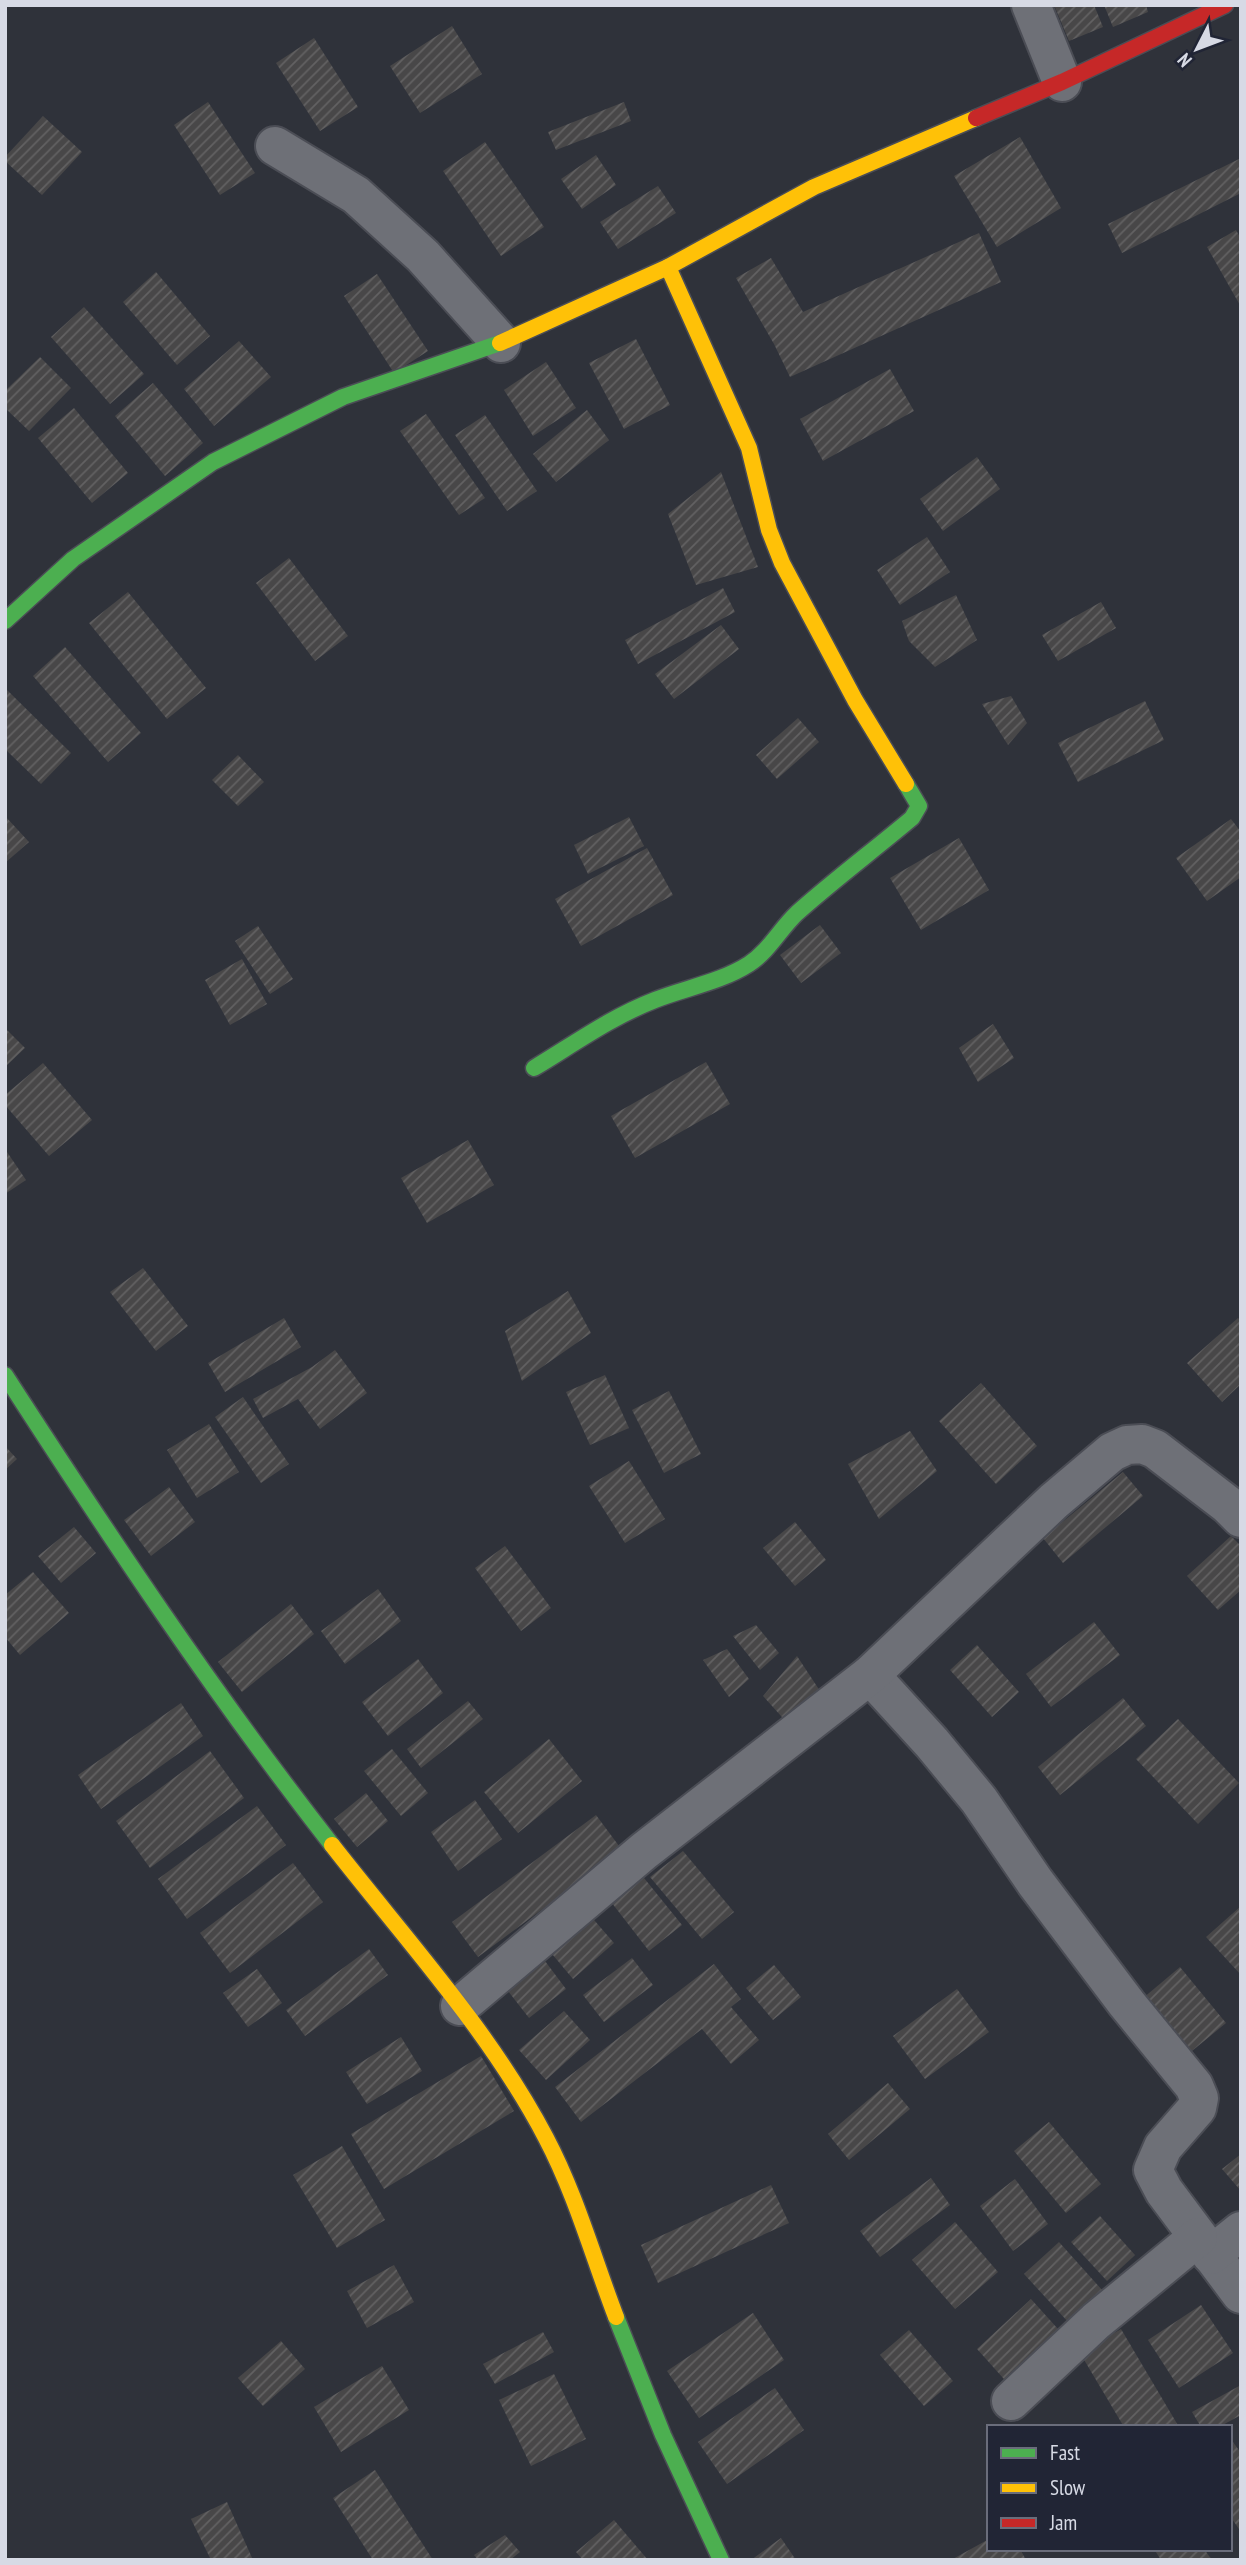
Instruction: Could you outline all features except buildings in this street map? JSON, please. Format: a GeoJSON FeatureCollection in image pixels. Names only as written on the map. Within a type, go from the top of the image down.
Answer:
{"type":"FeatureCollection","features":[{"type":"Feature","properties":{"kind":"street"},"geometry":{"type":"LineString","coordinates":[[1031,5],[1062,82]]}},
{"type":"Feature","properties":{"kind":"street"},"geometry":{"type":"LineString","coordinates":[[5,621],[73,559],[213,462],[343,397],[501,343],[668,267],[814,187],[1062,82],[1225,5]]}},
{"type":"Feature","properties":{"kind":"street"},"geometry":{"type":"LineString","coordinates":[[275,146],[356,195],[423,256],[501,343]]}},
{"type":"Feature","properties":{"kind":"street"},"geometry":{"type":"LineString","coordinates":[[534,1068],[579,1041],[605,1021],[749,964],[796,914],[912,818],[919,806],[855,700],[782,563],[769,530],[749,448],[668,267]]}},
{"type":"Feature","properties":{"kind":"street"},"geometry":{"type":"LineString","coordinates":[[5,1375],[134,1575],[225,1704],[489,2045],[547,2139],[570,2190],[613,2309],[684,2488],[721,2560]]}},
{"type":"Feature","properties":{"kind":"street"},"geometry":{"type":"LineString","coordinates":[[460,2006],[644,1851],[870,1675],[1054,1501],[1112,1452],[1127,1445],[1142,1444],[1156,1449],[1241,1518]]}},
{"type":"Feature","properties":{"kind":"street"},"geometry":{"type":"LineString","coordinates":[[870,1675],[932,1742],[979,1800],[1043,1893],[1194,2087],[1199,2098],[1198,2108],[1163,2147],[1153,2170],[1157,2182],[1241,2294]]}},
{"type":"Feature","properties":{"kind":"street"},"geometry":{"type":"LineString","coordinates":[[1011,2402],[1096,2321],[1205,2246],[1241,2231]]}},
{"type":"Feature","properties":{"kind":"traffic: fast"},"geometry":{"type":"LineString","coordinates":[[5,621],[73,559],[213,462],[343,397],[500,343]]}},
{"type":"Feature","properties":{"kind":"traffic: fast"},"geometry":{"type":"LineString","coordinates":[[534,1068],[623,1014],[655,1000],[727,976],[756,959],[797,913],[912,818],[919,806],[906,784]]}},
{"type":"Feature","properties":{"kind":"traffic: fast"},"geometry":{"type":"LineString","coordinates":[[5,1375],[163,1614],[332,1845]]}},
{"type":"Feature","properties":{"kind":"traffic: fast"},"geometry":{"type":"LineString","coordinates":[[616,2317],[663,2435],[721,2560]]}},
{"type":"Feature","properties":{"kind":"traffic: slow"},"geometry":{"type":"LineString","coordinates":[[500,343],[668,267],[814,187],[976,118]]}},
{"type":"Feature","properties":{"kind":"traffic: slow"},"geometry":{"type":"LineString","coordinates":[[668,267],[749,448],[769,530],[782,563],[855,700],[906,784]]}},
{"type":"Feature","properties":{"kind":"traffic: slow"},"geometry":{"type":"LineString","coordinates":[[332,1845],[446,1987],[524,2099],[557,2160],[616,2317]]}},
{"type":"Feature","properties":{"kind":"traffic: jam"},"geometry":{"type":"LineString","coordinates":[[976,118],[1062,82],[1225,5]]}}]}
